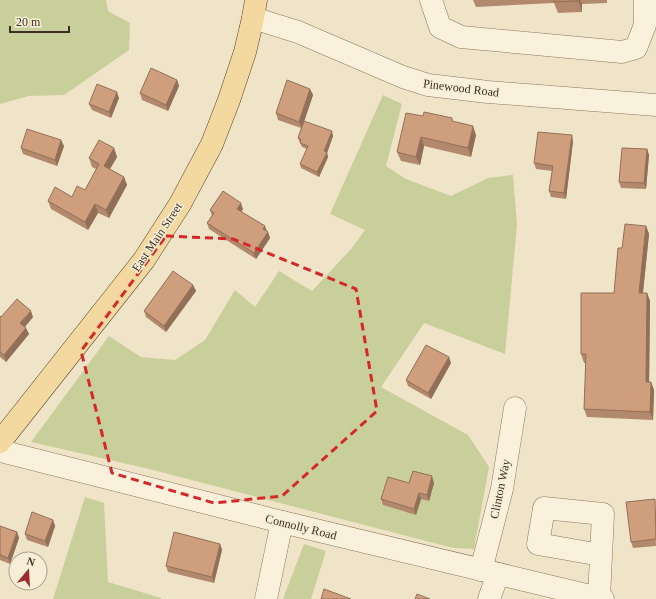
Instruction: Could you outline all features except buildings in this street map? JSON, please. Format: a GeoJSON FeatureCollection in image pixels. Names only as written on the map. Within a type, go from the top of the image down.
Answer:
{"type":"FeatureCollection","features":[{"type":"Feature","properties":{"kind":"main road","name":"East Main Street"},"geometry":{"type":"LineString","coordinates":[[0,442],[144,260],[180,204],[212,144],[221,122],[245,52],[255,9]]}},
{"type":"Feature","properties":{"kind":"street"},"geometry":{"type":"LineString","coordinates":[[431,0],[440,27],[461,37],[622,52],[636,48],[645,25],[645,0]]}},
{"type":"Feature","properties":{"kind":"street","name":"Pinewood Road"},"geometry":{"type":"LineString","coordinates":[[255,9],[298,32],[403,77],[428,85],[488,92],[656,105]]}},
{"type":"Feature","properties":{"kind":"street","name":"Clinton Way"},"geometry":{"type":"LineString","coordinates":[[489,599],[490,572],[515,408]]}},
{"type":"Feature","properties":{"kind":"street","name":"Connolly Road"},"geometry":{"type":"LineString","coordinates":[[0,451],[282,522],[601,598]]}},
{"type":"Feature","properties":{"kind":"street"},"geometry":{"type":"LineString","coordinates":[[266,599],[282,522]]}},
{"type":"Feature","properties":{"kind":"street"},"geometry":{"type":"LineString","coordinates":[[601,555],[601,598]]}},
{"type":"Feature","properties":{"kind":"highlighted area"},"geometry":{"type":"Polygon","coordinates":[[[166,236],[233,239],[356,289],[377,411],[282,496],[214,503],[112,473],[81,351],[166,236]]]}},
{"type":"Feature","properties":{"kind":"green space"},"geometry":{"type":"Polygon","coordinates":[[[0,0],[106,0],[108,11],[130,23],[129,50],[64,95],[29,96],[0,104],[0,0]]]}},
{"type":"Feature","properties":{"kind":"green space"},"geometry":{"type":"Polygon","coordinates":[[[383,95],[402,104],[386,166],[406,179],[451,196],[488,178],[513,175],[517,225],[505,354],[424,323],[381,387],[468,435],[489,467],[474,549],[453,548],[149,469],[31,442],[109,336],[141,357],[175,360],[205,340],[235,290],[255,307],[279,271],[312,291],[352,248],[365,230],[330,214],[383,95]]]}},
{"type":"Feature","properties":{"kind":"green space"},"geometry":{"type":"Polygon","coordinates":[[[85,497],[104,503],[108,582],[162,599],[53,599],[85,497]]]}},
{"type":"Feature","properties":{"kind":"green space"},"geometry":{"type":"Polygon","coordinates":[[[304,544],[326,551],[311,599],[283,599],[304,544]]]}}]}
